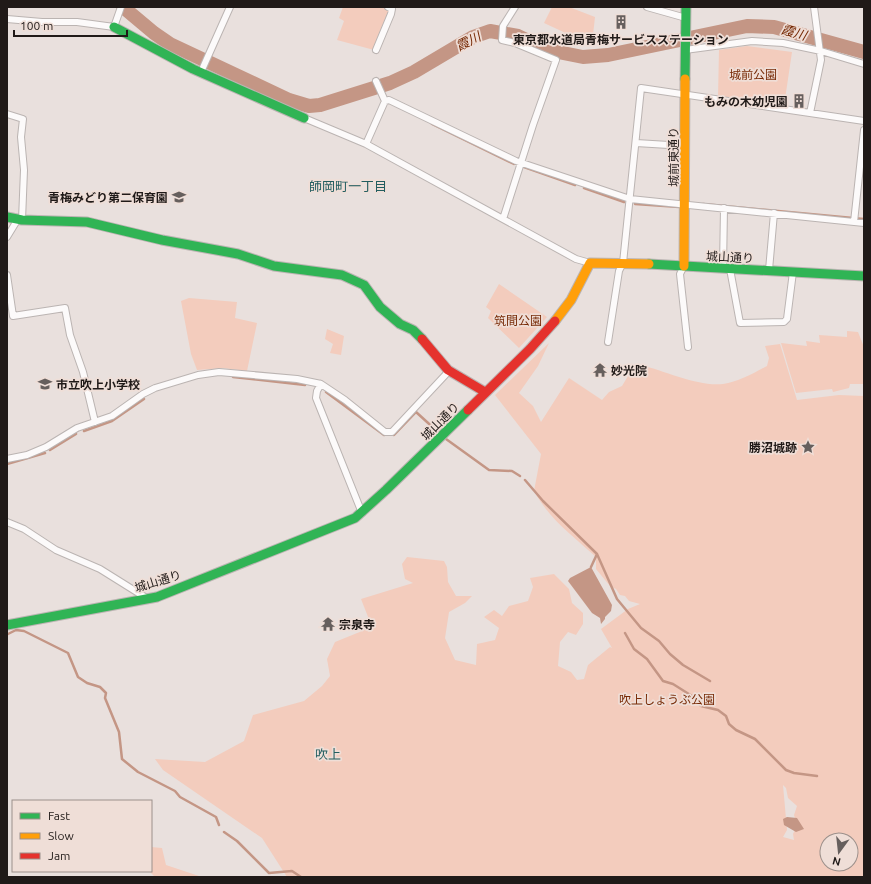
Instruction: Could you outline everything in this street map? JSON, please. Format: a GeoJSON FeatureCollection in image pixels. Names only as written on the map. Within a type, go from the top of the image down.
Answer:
{"type":"FeatureCollection","features":[{"type":"Feature","properties":{"kind":"street"},"geometry":{"type":"LineString","coordinates":[[202,69],[230,7]]}},
{"type":"Feature","properties":{"kind":"street"},"geometry":{"type":"LineString","coordinates":[[376,50],[391,14],[392,9],[388,7]]}},
{"type":"Feature","properties":{"kind":"street"},"geometry":{"type":"LineString","coordinates":[[503,219],[520,163],[556,60],[516,43],[502,40],[504,26],[515,7]]}},
{"type":"Feature","properties":{"kind":"street"},"geometry":{"type":"LineString","coordinates":[[649,8],[686,18],[686,7]]}},
{"type":"Feature","properties":{"kind":"street"},"geometry":{"type":"LineString","coordinates":[[810,113],[821,60],[814,7]]}},
{"type":"Feature","properties":{"kind":"street"},"geometry":{"type":"LineString","coordinates":[[114,27],[120,9]]}},
{"type":"Feature","properties":{"kind":"street","name":"城前東通り"},"geometry":{"type":"LineString","coordinates":[[684,266],[686,18]]}},
{"type":"Feature","properties":{"kind":"street"},"geometry":{"type":"LineString","coordinates":[[7,19],[42,22],[77,22],[114,27],[134,36],[164,54],[202,69],[304,118],[366,144],[576,259],[590,263]]}},
{"type":"Feature","properties":{"kind":"street"},"geometry":{"type":"LineString","coordinates":[[685,49],[752,40],[783,43],[820,50],[864,64]]}},
{"type":"Feature","properties":{"kind":"street"},"geometry":{"type":"LineString","coordinates":[[366,144],[385,101],[376,81]]}},
{"type":"Feature","properties":{"kind":"street"},"geometry":{"type":"LineString","coordinates":[[608,342],[619,271],[623,263],[641,88],[864,121]]}},
{"type":"Feature","properties":{"kind":"street"},"geometry":{"type":"LineString","coordinates":[[385,101],[389,100],[520,163],[630,200],[684,204],[864,223]]}},
{"type":"Feature","properties":{"kind":"street"},"geometry":{"type":"LineString","coordinates":[[7,114],[23,118],[21,137],[24,170],[20,220],[7,237]]}},
{"type":"Feature","properties":{"kind":"street"},"geometry":{"type":"LineString","coordinates":[[854,222],[864,130]]}},
{"type":"Feature","properties":{"kind":"street"},"geometry":{"type":"LineString","coordinates":[[636,143],[685,146]]}},
{"type":"Feature","properties":{"kind":"street"},"geometry":{"type":"LineString","coordinates":[[724,208],[727,269],[740,323],[784,322],[787,318],[793,272]]}},
{"type":"Feature","properties":{"kind":"street"},"geometry":{"type":"LineString","coordinates":[[769,270],[774,213]]}},
{"type":"Feature","properties":{"kind":"street"},"geometry":{"type":"LineString","coordinates":[[7,217],[20,220],[87,222],[162,240],[238,254],[274,266],[342,275],[364,285],[380,307],[396,319],[400,324],[404,324],[418,336],[449,371],[485,392]]}},
{"type":"Feature","properties":{"kind":"street","name":"城山通り"},"geometry":{"type":"LineString","coordinates":[[7,625],[148,599],[326,530],[362,513],[530,349],[557,317],[586,274],[590,263],[623,263],[864,276]]}},
{"type":"Feature","properties":{"kind":"street"},"geometry":{"type":"LineString","coordinates":[[684,266],[680,274],[688,347]]}},
{"type":"Feature","properties":{"kind":"street"},"geometry":{"type":"LineString","coordinates":[[7,275],[13,316],[65,308],[70,335],[83,372],[95,422]]}},
{"type":"Feature","properties":{"kind":"street"},"geometry":{"type":"LineString","coordinates":[[7,460],[27,455],[46,447],[78,428],[112,416],[143,394],[155,388],[210,372],[226,371],[297,379],[321,384],[345,400],[385,432],[392,432],[449,371]]}},
{"type":"Feature","properties":{"kind":"street"},"geometry":{"type":"LineString","coordinates":[[321,384],[317,391],[316,398],[362,513]]}},
{"type":"Feature","properties":{"kind":"street"},"geometry":{"type":"LineString","coordinates":[[7,522],[24,529],[56,550],[100,569],[148,599]]}},
{"type":"Feature","properties":{"kind":"green space"},"geometry":{"type":"Polygon","coordinates":[[[343,7],[383,7],[388,10],[389,13],[374,50],[337,40],[344,21],[339,18],[343,7]]]}},
{"type":"Feature","properties":{"kind":"green space"},"geometry":{"type":"Polygon","coordinates":[[[552,7],[569,7],[595,17],[593,35],[570,35],[544,23],[552,7]]]}},
{"type":"Feature","properties":{"kind":"green space","name":"城前公園"},"geometry":{"type":"Polygon","coordinates":[[[747,46],[792,52],[784,106],[718,97],[719,50],[747,46]]]}},
{"type":"Feature","properties":{"kind":"green space","name":"筑間公園"},"geometry":{"type":"Polygon","coordinates":[[[499,284],[547,317],[519,348],[488,318],[491,311],[486,307],[499,284]]]}},
{"type":"Feature","properties":{"kind":"green space"},"geometry":{"type":"Polygon","coordinates":[[[189,298],[237,302],[235,318],[257,323],[247,371],[223,368],[197,370],[191,354],[181,301],[189,298]]]}},
{"type":"Feature","properties":{"kind":"green space"},"geometry":{"type":"Polygon","coordinates":[[[327,329],[344,336],[341,355],[330,353],[333,344],[325,339],[327,329]]]}},
{"type":"Feature","properties":{"kind":"green space"},"geometry":{"type":"Polygon","coordinates":[[[847,331],[858,332],[864,347],[864,384],[850,384],[849,388],[833,392],[832,389],[796,393],[781,343],[807,346],[806,341],[820,343],[819,335],[847,337],[847,331]]]}},
{"type":"Feature","properties":{"kind":"green space","name":"吹上しょうぶ公園"},"geometry":{"type":"Polygon","coordinates":[[[549,343],[538,366],[519,393],[533,406],[541,422],[569,378],[602,400],[609,392],[622,386],[631,371],[641,365],[693,381],[723,384],[740,379],[767,366],[769,358],[765,346],[780,344],[797,400],[839,395],[864,396],[864,877],[287,877],[262,838],[163,770],[155,759],[205,762],[244,741],[253,715],[304,701],[322,686],[330,676],[327,659],[335,642],[372,627],[361,599],[413,583],[405,579],[402,564],[407,557],[444,561],[447,567],[448,582],[456,596],[472,596],[465,603],[449,612],[445,638],[455,660],[476,665],[477,644],[495,640],[499,628],[484,617],[494,610],[502,616],[509,606],[528,601],[533,587],[530,578],[554,574],[569,589],[572,603],[583,613],[583,624],[576,635],[568,632],[560,642],[558,666],[571,672],[577,680],[584,679],[588,665],[610,647],[612,648],[601,629],[628,609],[640,604],[629,601],[625,596],[620,595],[616,589],[610,586],[596,569],[596,557],[554,519],[540,501],[534,491],[541,454],[495,395],[549,343]],[[783,785],[787,830],[783,837],[794,840],[793,834],[797,825],[794,815],[797,806],[788,798],[786,788],[783,785]]]}},
{"type":"Feature","properties":{"kind":"green space"},"geometry":{"type":"Polygon","coordinates":[[[152,847],[162,848],[166,865],[202,877],[155,877],[150,872],[152,872],[152,847]]]}},
{"type":"Feature","properties":{"kind":"shaded area"},"geometry":{"type":"Polygon","coordinates":[[[591,567],[612,605],[611,611],[601,624],[600,618],[592,613],[568,581],[570,578],[591,567]]]}},
{"type":"Feature","properties":{"kind":"shaded area"},"geometry":{"type":"Polygon","coordinates":[[[787,817],[797,818],[804,829],[796,832],[784,825],[783,819],[787,817]]]}},
{"type":"Feature","properties":{"kind":"waterway","name":"霞川"},"geometry":{"type":"LineString","coordinates":[[123,7],[154,33],[170,44],[289,100],[309,106],[320,105],[390,83],[414,72],[473,37],[490,31],[518,36],[548,50],[583,57],[608,55],[747,26],[774,27],[864,52]]}},
{"type":"Feature","properties":{"kind":"waterway"},"geometry":{"type":"LineString","coordinates":[[432,124],[514,164]]}},
{"type":"Feature","properties":{"kind":"waterway"},"geometry":{"type":"LineString","coordinates":[[524,167],[575,185]]}},
{"type":"Feature","properties":{"kind":"waterway"},"geometry":{"type":"LineString","coordinates":[[584,188],[624,202]]}},
{"type":"Feature","properties":{"kind":"waterway"},"geometry":{"type":"LineString","coordinates":[[635,204],[679,207]]}},
{"type":"Feature","properties":{"kind":"waterway"},"geometry":{"type":"LineString","coordinates":[[703,204],[864,219]]}},
{"type":"Feature","properties":{"kind":"waterway"},"geometry":{"type":"LineString","coordinates":[[233,377],[305,385]]}},
{"type":"Feature","properties":{"kind":"waterway"},"geometry":{"type":"LineString","coordinates":[[326,392],[384,435]]}},
{"type":"Feature","properties":{"kind":"waterway"},"geometry":{"type":"LineString","coordinates":[[84,431],[112,421],[144,399]]}},
{"type":"Feature","properties":{"kind":"waterway"},"geometry":{"type":"LineString","coordinates":[[394,435],[416,412],[438,432]]}},
{"type":"Feature","properties":{"kind":"waterway"},"geometry":{"type":"LineString","coordinates":[[50,450],[76,434]]}},
{"type":"Feature","properties":{"kind":"waterway"},"geometry":{"type":"LineString","coordinates":[[446,439],[489,470],[512,471],[520,476]]}},
{"type":"Feature","properties":{"kind":"waterway"},"geometry":{"type":"LineString","coordinates":[[7,464],[45,453]]}},
{"type":"Feature","properties":{"kind":"waterway"},"geometry":{"type":"LineString","coordinates":[[525,480],[543,501],[597,554],[617,599],[641,628],[659,641],[670,654],[683,665],[710,681]]}},
{"type":"Feature","properties":{"kind":"waterway"},"geometry":{"type":"LineString","coordinates":[[591,567],[597,554]]}},
{"type":"Feature","properties":{"kind":"waterway"},"geometry":{"type":"LineString","coordinates":[[8,634],[16,630],[24,631],[68,653],[78,677],[87,683],[100,687],[106,693],[105,698],[119,732],[122,759],[138,772],[175,791],[180,797],[216,817],[219,825]]}},
{"type":"Feature","properties":{"kind":"waterway"},"geometry":{"type":"LineString","coordinates":[[625,633],[634,649],[647,659],[663,681],[673,684],[692,696],[701,706],[718,710],[726,716],[729,724],[736,730],[755,739],[786,770],[794,773],[817,776]]}},
{"type":"Feature","properties":{"kind":"waterway"},"geometry":{"type":"LineString","coordinates":[[224,832],[237,841],[269,873],[292,871],[301,877]]}},
{"type":"Feature","properties":{"kind":"traffic: fast"},"geometry":{"type":"LineString","coordinates":[[685,79],[686,7]]}},
{"type":"Feature","properties":{"kind":"traffic: fast"},"geometry":{"type":"LineString","coordinates":[[114,27],[193,69],[304,118]]}},
{"type":"Feature","properties":{"kind":"traffic: fast"},"geometry":{"type":"LineString","coordinates":[[7,217],[22,220],[87,222],[162,240],[238,254],[274,266],[342,275],[364,285],[380,307],[400,324],[413,330],[422,339]]}},
{"type":"Feature","properties":{"kind":"traffic: fast"},"geometry":{"type":"LineString","coordinates":[[649,264],[864,276]]}},
{"type":"Feature","properties":{"kind":"traffic: fast"},"geometry":{"type":"LineString","coordinates":[[7,625],[157,597],[355,518],[468,410]]}},
{"type":"Feature","properties":{"kind":"traffic: slow"},"geometry":{"type":"LineString","coordinates":[[684,266],[685,79]]}},
{"type":"Feature","properties":{"kind":"traffic: slow"},"geometry":{"type":"LineString","coordinates":[[555,321],[571,300],[590,263],[649,264]]}},
{"type":"Feature","properties":{"kind":"traffic: jam"},"geometry":{"type":"LineString","coordinates":[[468,410],[530,349],[555,321]]}},
{"type":"Feature","properties":{"kind":"traffic: jam"},"geometry":{"type":"LineString","coordinates":[[422,339],[448,370],[485,392]]}},
{"type":"Feature","properties":{"kind":"place","name":"東京都水道局青梅サービスステーション"},"geometry":{"type":"Point","coordinates":[621,22]}},
{"type":"Feature","properties":{"kind":"place","name":"もみの木幼児園"},"geometry":{"type":"Point","coordinates":[799,101]}},
{"type":"Feature","properties":{"kind":"place","name":"青梅みどり第二保育園"},"geometry":{"type":"Point","coordinates":[179,197]}},
{"type":"Feature","properties":{"kind":"place","name":"妙光院"},"geometry":{"type":"Point","coordinates":[600,370]}},
{"type":"Feature","properties":{"kind":"place","name":"市立吹上小学校"},"geometry":{"type":"Point","coordinates":[45,384]}},
{"type":"Feature","properties":{"kind":"place","name":"勝沼城跡"},"geometry":{"type":"Point","coordinates":[808,447]}},
{"type":"Feature","properties":{"kind":"place","name":"宗泉寺"},"geometry":{"type":"Point","coordinates":[328,624]}},
{"type":"Feature","properties":{"kind":"district","name":"師岡町一丁目"},"geometry":{"type":"Point","coordinates":[348,186]}},
{"type":"Feature","properties":{"kind":"district","name":"吹上"},"geometry":{"type":"Point","coordinates":[328,754]}}]}
